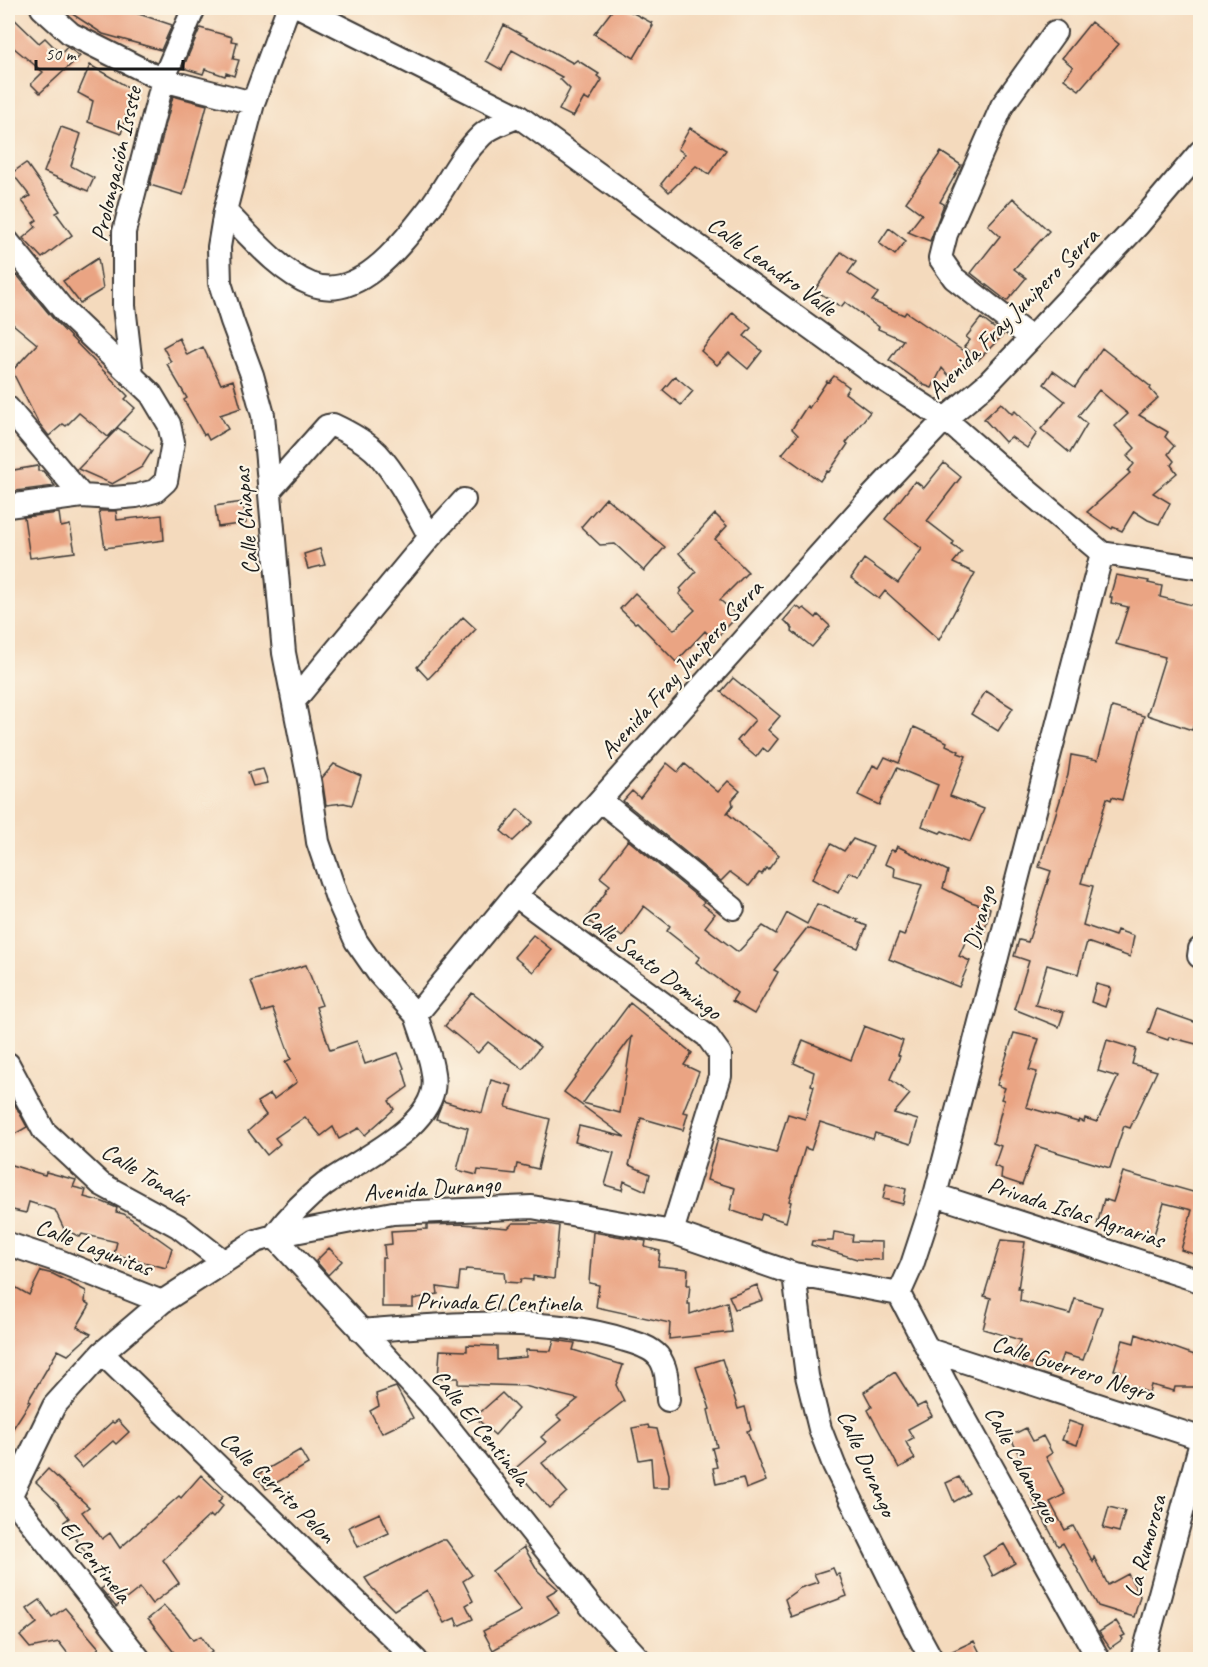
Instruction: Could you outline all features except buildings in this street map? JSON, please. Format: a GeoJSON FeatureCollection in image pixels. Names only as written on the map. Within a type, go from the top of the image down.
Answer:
{"type":"FeatureCollection","features":[{"type":"Feature","properties":{"kind":"street"},"geometry":{"type":"LineString","coordinates":[[42,8],[71,34],[163,80],[253,103]]}},
{"type":"Feature","properties":{"kind":"street","name":"Prolongación Issste"},"geometry":{"type":"LineString","coordinates":[[132,375],[123,306],[124,232],[163,80],[194,8]]}},
{"type":"Feature","properties":{"kind":"street","name":"Calle Chiapas"},"geometry":{"type":"LineString","coordinates":[[288,8],[253,103],[225,212],[219,247],[220,283],[252,375],[263,415],[284,653],[310,785],[318,842],[337,898],[356,941],[379,974],[416,1015]]}},
{"type":"Feature","properties":{"kind":"street","name":"Calle Leandro Valle"},"geometry":{"type":"LineString","coordinates":[[302,8],[518,116],[872,372],[945,419],[1023,488],[1102,553]]}},
{"type":"Feature","properties":{"kind":"street"},"geometry":{"type":"LineString","coordinates":[[1031,338],[954,278],[940,258],[946,234],[1002,106],[1055,32]]}},
{"type":"Feature","properties":{"kind":"street"},"geometry":{"type":"LineString","coordinates":[[225,212],[295,276],[327,289],[346,286],[366,276],[391,253],[430,207],[460,159],[484,133],[518,116]]}},
{"type":"Feature","properties":{"kind":"street","name":"Avenida Fray Junipero Serra"},"geometry":{"type":"LineString","coordinates":[[416,1015],[515,895],[873,495],[945,419],[988,383],[1031,338],[1138,225],[1200,152]]}},
{"type":"Feature","properties":{"kind":"street"},"geometry":{"type":"LineString","coordinates":[[8,242],[65,312],[151,394],[169,424],[173,442],[166,481],[155,491],[136,496],[113,498],[82,496],[8,506]]}},
{"type":"Feature","properties":{"kind":"street"},"geometry":{"type":"LineString","coordinates":[[8,408],[82,496]]}},
{"type":"Feature","properties":{"kind":"street"},"geometry":{"type":"LineString","coordinates":[[271,489],[327,426],[333,425],[378,454],[402,488],[430,537]]}},
{"type":"Feature","properties":{"kind":"street"},"geometry":{"type":"LineString","coordinates":[[294,701],[430,537],[464,500]]}},
{"type":"Feature","properties":{"kind":"street"},"geometry":{"type":"LineString","coordinates":[[1102,553],[1200,568]]}},
{"type":"Feature","properties":{"kind":"street","name":"Dirango"},"geometry":{"type":"LineString","coordinates":[[900,1294],[935,1195],[1102,553]]}},
{"type":"Feature","properties":{"kind":"street"},"geometry":{"type":"LineString","coordinates":[[600,800],[733,908]]}},
{"type":"Feature","properties":{"kind":"street","name":"Calle Santo Domingo"},"geometry":{"type":"LineString","coordinates":[[515,895],[707,1036],[720,1054],[720,1076],[672,1232]]}},
{"type":"Feature","properties":{"kind":"street"},"geometry":{"type":"LineString","coordinates":[[274,1236],[291,1214],[310,1196],[382,1148],[419,1119],[429,1104],[434,1089],[432,1071],[416,1015]]}},
{"type":"Feature","properties":{"kind":"street","name":"Calle Tonalá"},"geometry":{"type":"LineString","coordinates":[[8,1064],[44,1131],[101,1184],[178,1226],[224,1262]]}},
{"type":"Feature","properties":{"kind":"street","name":"Privada Islas Agrarias"},"geometry":{"type":"LineString","coordinates":[[935,1195],[1200,1281]]}},
{"type":"Feature","properties":{"kind":"street","name":"Avenida Durango"},"geometry":{"type":"LineString","coordinates":[[9,1499],[54,1406],[102,1353],[162,1302],[256,1241],[274,1236],[393,1213],[532,1208],[672,1232],[794,1274],[900,1294]]}},
{"type":"Feature","properties":{"kind":"street","name":"Calle El Centinela"},"geometry":{"type":"LineString","coordinates":[[274,1236],[429,1403],[593,1609],[640,1659]]}},
{"type":"Feature","properties":{"kind":"street","name":"Calle Lagunitas"},"geometry":{"type":"LineString","coordinates":[[8,1244],[59,1261],[162,1302]]}},
{"type":"Feature","properties":{"kind":"street","name":"Calle Durango"},"geometry":{"type":"LineString","coordinates":[[794,1274],[807,1376],[820,1429],[834,1466],[932,1659]]}},
{"type":"Feature","properties":{"kind":"street","name":"Calle Calamaque"},"geometry":{"type":"LineString","coordinates":[[900,1294],[1099,1659]]}},
{"type":"Feature","properties":{"kind":"street","name":"Privada El Centinela"},"geometry":{"type":"LineString","coordinates":[[361,1331],[414,1326],[525,1324],[599,1332],[639,1344],[656,1354],[665,1367],[668,1400]]}},
{"type":"Feature","properties":{"kind":"street","name":"Calle Guerrero Negro"},"geometry":{"type":"LineString","coordinates":[[929,1350],[1200,1438]]}},
{"type":"Feature","properties":{"kind":"street","name":"Calle Cerrito Pelon"},"geometry":{"type":"LineString","coordinates":[[102,1353],[416,1659]]}},
{"type":"Feature","properties":{"kind":"street","name":"La Rumorosa"},"geometry":{"type":"LineString","coordinates":[[1142,1659],[1200,1446]]}},
{"type":"Feature","properties":{"kind":"street","name":"El Centinela"},"geometry":{"type":"LineString","coordinates":[[9,1499],[140,1659]]}}]}
